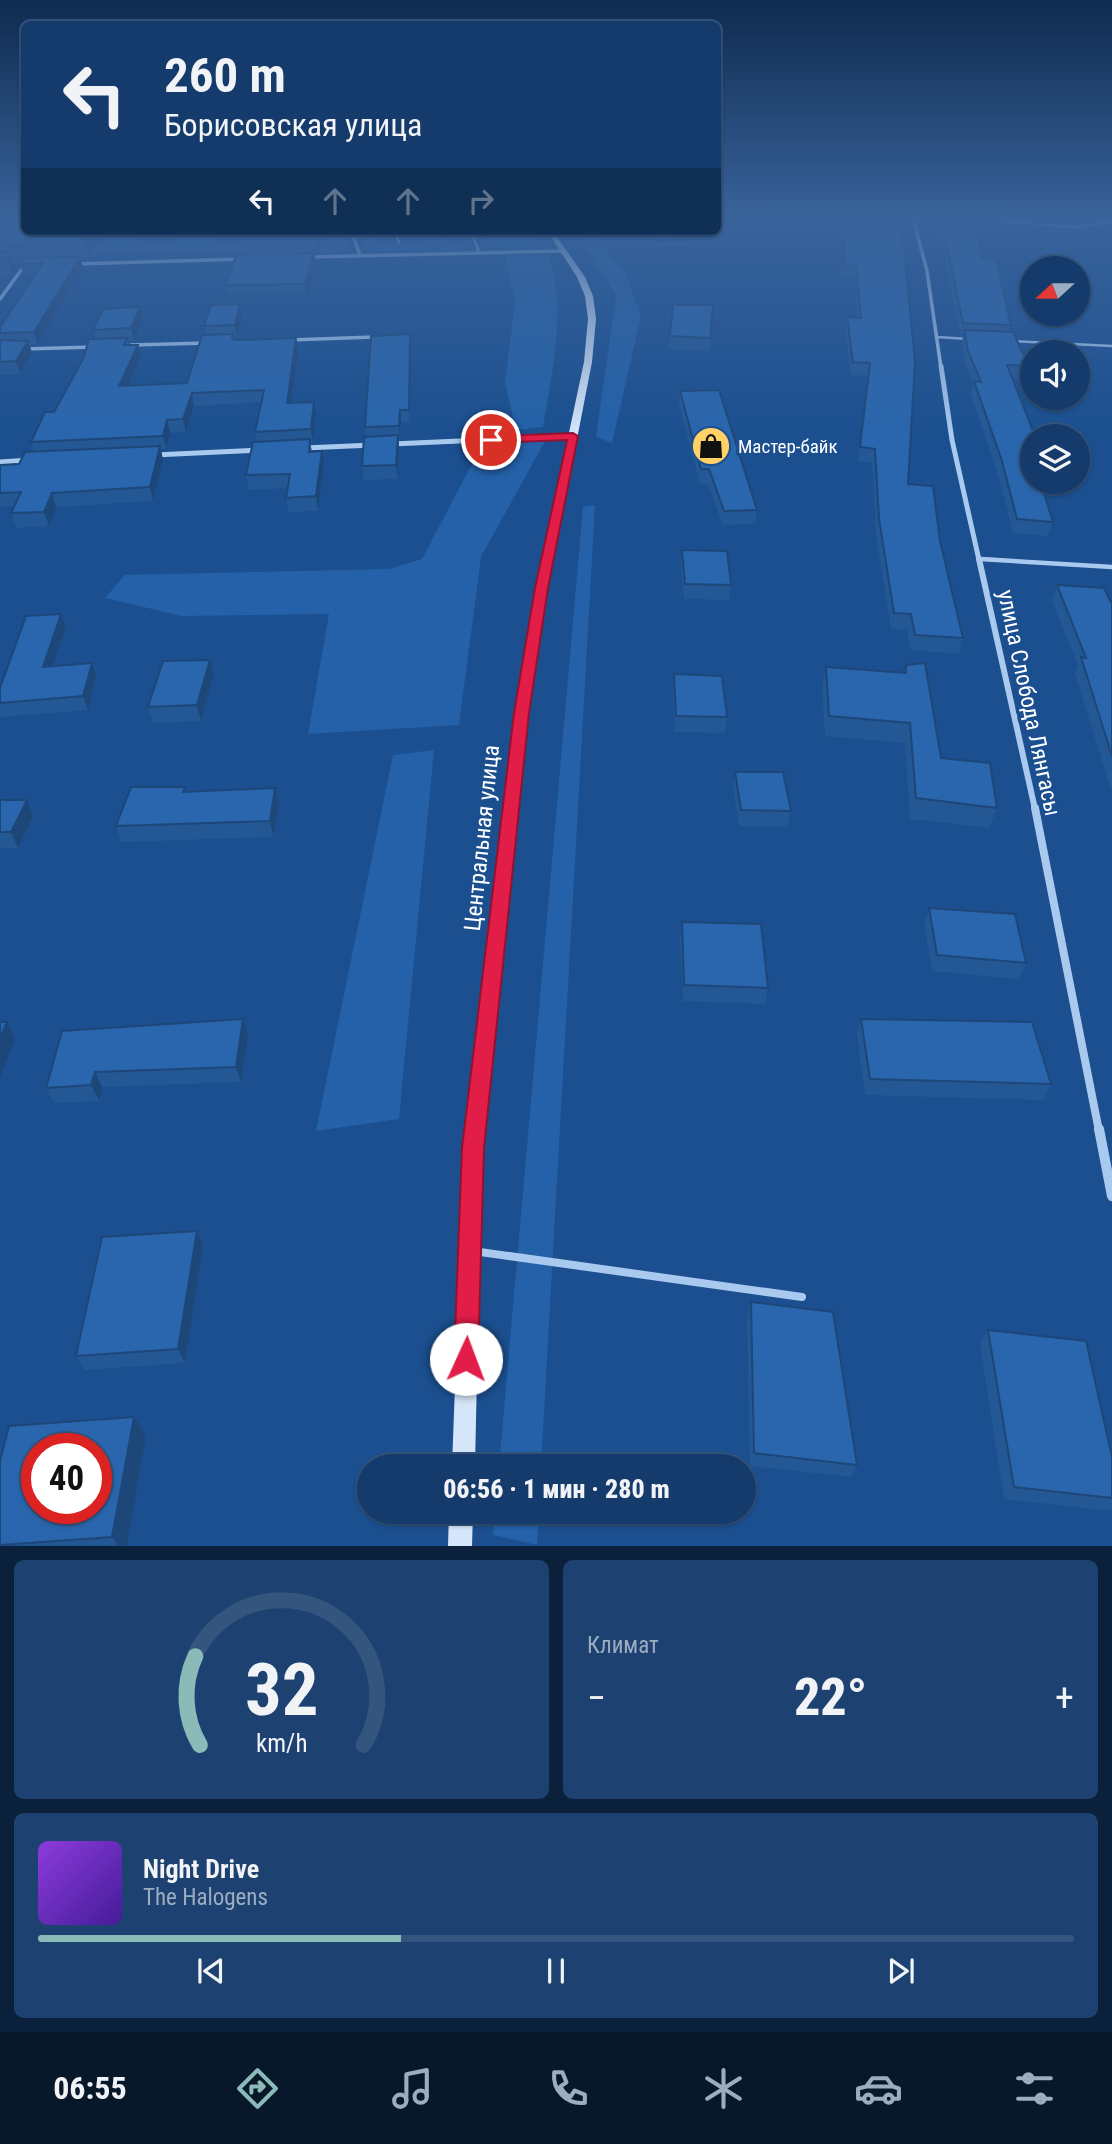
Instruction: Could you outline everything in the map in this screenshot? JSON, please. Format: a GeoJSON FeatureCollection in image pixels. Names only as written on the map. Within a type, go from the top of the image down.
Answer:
{"type":"FeatureCollection","features":[{"type":"Feature","properties":{"kind":"street","name":"Центральная улица"},"geometry":{"type":"LineString","coordinates":[[463,1454],[473,1148],[522,713],[542,588],[588,362],[592,320],[586,290]]}},
{"type":"Feature","properties":{"kind":"street","name":"улица Слобода Лянгасы"},"geometry":{"type":"LineString","coordinates":[[929,290],[952,440],[1034,803],[1112,1196]]}},
{"type":"Feature","properties":{"kind":"street"},"geometry":{"type":"LineString","coordinates":[[278,340],[375,337]]}},
{"type":"Feature","properties":{"kind":"street"},"geometry":{"type":"LineString","coordinates":[[125,346],[208,343]]}},
{"type":"Feature","properties":{"kind":"street"},"geometry":{"type":"LineString","coordinates":[[14,349],[97,346]]}},
{"type":"Feature","properties":{"kind":"street"},"geometry":{"type":"LineString","coordinates":[[293,449],[573,436]]}},
{"type":"Feature","properties":{"kind":"street"},"geometry":{"type":"LineString","coordinates":[[140,456],[265,450]]}},
{"type":"Feature","properties":{"kind":"street"},"geometry":{"type":"LineString","coordinates":[[0,462],[42,460]]}},
{"type":"Feature","properties":{"kind":"street"},"geometry":{"type":"LineString","coordinates":[[460,1545],[461,1524]]}},
{"type":"Feature","properties":{"kind":"lane"},"geometry":{"type":"LineString","coordinates":[[937,337],[977,339]]}},
{"type":"Feature","properties":{"kind":"lane"},"geometry":{"type":"LineString","coordinates":[[1004,341],[1112,346]]}},
{"type":"Feature","properties":{"kind":"lane"},"geometry":{"type":"LineString","coordinates":[[980,559],[1112,567]]}},
{"type":"Feature","properties":{"kind":"lane"},"geometry":{"type":"LineString","coordinates":[[469,1251],[802,1297]]}},
{"type":"Feature","properties":{"kind":"shaded area"},"geometry":{"type":"Polygon","coordinates":[[[513,290],[556,290],[554,362],[543,427],[516,430],[505,383],[515,301],[513,290]]]}},
{"type":"Feature","properties":{"kind":"shaded area"},"geometry":{"type":"Polygon","coordinates":[[[612,290],[632,290],[641,316],[612,443],[596,437],[616,296],[612,290]]]}},
{"type":"Feature","properties":{"kind":"shaded area"},"geometry":{"type":"Polygon","coordinates":[[[545,441],[481,557],[459,725],[308,734],[329,614],[182,616],[105,598],[125,575],[389,569],[422,559],[482,445],[545,441]]]}},
{"type":"Feature","properties":{"kind":"shaded area"},"geometry":{"type":"Polygon","coordinates":[[[595,505],[542,1454],[500,1454],[583,507],[595,505]]]}},
{"type":"Feature","properties":{"kind":"shaded area"},"geometry":{"type":"Polygon","coordinates":[[[434,750],[399,1119],[316,1131],[393,755],[434,750]]]}},
{"type":"Feature","properties":{"kind":"shaded area"},"geometry":{"type":"Polygon","coordinates":[[[494,1524],[538,1524],[537,1545],[493,1535],[494,1524]]]}},
{"type":"Feature","properties":{"kind":"building"},"geometry":{"type":"Polygon","coordinates":[[[25,290],[60,290],[34,332],[0,333],[0,327],[25,290]]]}},
{"type":"Feature","properties":{"kind":"building"},"geometry":{"type":"Polygon","coordinates":[[[858,290],[908,290],[915,362],[908,484],[933,486],[940,541],[963,638],[915,635],[911,614],[894,613],[879,519],[875,449],[860,447],[870,363],[853,362],[847,317],[861,318],[858,290]]]}},
{"type":"Feature","properties":{"kind":"building"},"geometry":{"type":"Polygon","coordinates":[[[956,290],[1003,290],[1011,325],[963,323],[956,290]]]}},
{"type":"Feature","properties":{"kind":"building"},"geometry":{"type":"Polygon","coordinates":[[[240,304],[235,325],[204,326],[211,305],[240,304]]]}},
{"type":"Feature","properties":{"kind":"building"},"geometry":{"type":"Polygon","coordinates":[[[673,305],[713,305],[710,338],[670,336],[673,305]]]}},
{"type":"Feature","properties":{"kind":"building"},"geometry":{"type":"Polygon","coordinates":[[[140,307],[131,328],[93,330],[103,309],[140,307]]]}},
{"type":"Feature","properties":{"kind":"building"},"geometry":{"type":"Polygon","coordinates":[[[964,330],[1013,332],[1020,347],[1020,366],[1007,365],[1020,398],[1020,410],[1025,410],[1030,424],[1020,424],[1020,494],[1044,494],[1053,522],[1017,519],[1002,461],[974,381],[981,382],[968,351],[964,330]]]}},
{"type":"Feature","properties":{"kind":"building"},"geometry":{"type":"Polygon","coordinates":[[[233,334],[232,339],[238,340],[296,338],[287,403],[314,402],[311,429],[255,432],[264,390],[192,393],[183,419],[167,420],[163,436],[31,442],[45,412],[54,412],[83,359],[89,339],[127,338],[124,345],[138,345],[119,386],[187,383],[202,335],[233,334]]]}},
{"type":"Feature","properties":{"kind":"building"},"geometry":{"type":"Polygon","coordinates":[[[410,334],[409,410],[400,410],[399,426],[365,427],[371,336],[410,334]]]}},
{"type":"Feature","properties":{"kind":"building"},"geometry":{"type":"Polygon","coordinates":[[[0,340],[28,341],[16,361],[0,362],[0,340]]]}},
{"type":"Feature","properties":{"kind":"building"},"geometry":{"type":"Polygon","coordinates":[[[719,390],[757,510],[724,511],[709,469],[701,469],[680,391],[719,390]]]}},
{"type":"Feature","properties":{"kind":"building"},"geometry":{"type":"Polygon","coordinates":[[[398,435],[396,465],[362,466],[364,437],[398,435]]]}},
{"type":"Feature","properties":{"kind":"building"},"geometry":{"type":"Polygon","coordinates":[[[310,439],[309,452],[322,451],[316,496],[286,498],[290,474],[246,475],[253,442],[310,439]]]}},
{"type":"Feature","properties":{"kind":"building"},"geometry":{"type":"Polygon","coordinates":[[[160,446],[150,487],[52,493],[44,512],[11,513],[21,492],[0,493],[0,465],[19,464],[25,452],[160,446]]]}},
{"type":"Feature","properties":{"kind":"building"},"geometry":{"type":"Polygon","coordinates":[[[682,550],[727,551],[731,585],[685,584],[682,550]]]}},
{"type":"Feature","properties":{"kind":"building"},"geometry":{"type":"Polygon","coordinates":[[[1057,585],[1104,588],[1112,604],[1112,756],[1081,657],[1086,658],[1057,585]]]}},
{"type":"Feature","properties":{"kind":"building"},"geometry":{"type":"Polygon","coordinates":[[[61,614],[43,667],[92,663],[83,696],[0,703],[0,688],[26,616],[61,614]]]}},
{"type":"Feature","properties":{"kind":"building"},"geometry":{"type":"Polygon","coordinates":[[[210,660],[197,705],[148,707],[163,661],[210,660]]]}},
{"type":"Feature","properties":{"kind":"building"},"geometry":{"type":"Polygon","coordinates":[[[925,663],[941,758],[990,763],[997,808],[916,798],[910,723],[829,716],[826,667],[906,673],[906,665],[925,663]]]}},
{"type":"Feature","properties":{"kind":"building"},"geometry":{"type":"Polygon","coordinates":[[[674,674],[722,676],[727,717],[676,716],[674,674]]]}},
{"type":"Feature","properties":{"kind":"building"},"geometry":{"type":"Polygon","coordinates":[[[735,772],[783,772],[791,811],[741,810],[735,772]]]}},
{"type":"Feature","properties":{"kind":"building"},"geometry":{"type":"Polygon","coordinates":[[[131,787],[185,787],[183,792],[275,788],[270,821],[116,826],[131,787]]]}},
{"type":"Feature","properties":{"kind":"building"},"geometry":{"type":"Polygon","coordinates":[[[0,800],[27,800],[11,832],[0,832],[0,800]]]}},
{"type":"Feature","properties":{"kind":"building"},"geometry":{"type":"Polygon","coordinates":[[[929,908],[1015,914],[1026,963],[937,955],[929,908]]]}},
{"type":"Feature","properties":{"kind":"building"},"geometry":{"type":"Polygon","coordinates":[[[682,922],[761,924],[768,988],[684,985],[682,922]]]}},
{"type":"Feature","properties":{"kind":"building"},"geometry":{"type":"Polygon","coordinates":[[[243,1019],[236,1067],[95,1072],[91,1085],[46,1088],[62,1031],[243,1019]]]}},
{"type":"Feature","properties":{"kind":"building"},"geometry":{"type":"Polygon","coordinates":[[[861,1019],[1032,1022],[1051,1084],[870,1079],[861,1019]]]}},
{"type":"Feature","properties":{"kind":"building"},"geometry":{"type":"Polygon","coordinates":[[[0,1022],[7,1022],[0,1039],[0,1022]]]}},
{"type":"Feature","properties":{"kind":"building"},"geometry":{"type":"Polygon","coordinates":[[[197,1231],[178,1349],[76,1356],[102,1237],[197,1231]]]}},
{"type":"Feature","properties":{"kind":"building"},"geometry":{"type":"Polygon","coordinates":[[[751,1302],[833,1312],[857,1465],[754,1453],[751,1302]]]}},
{"type":"Feature","properties":{"kind":"building"},"geometry":{"type":"Polygon","coordinates":[[[988,1330],[1086,1341],[1112,1457],[1112,1498],[1014,1487],[988,1330]]]}},
{"type":"Feature","properties":{"kind":"building"},"geometry":{"type":"Polygon","coordinates":[[[134,1417],[112,1537],[0,1545],[0,1461],[9,1426],[134,1417]]]}},
{"type":"Feature","properties":{"kind":"place","name":"Мастер-байк"},"geometry":{"type":"Point","coordinates":[711,446]}},
{"type":"Feature","properties":{"kind":"route"},"geometry":{"type":"LineString","coordinates":[[466,1359],[473,1148],[522,713],[542,588],[573,436],[491,440]]}}]}
